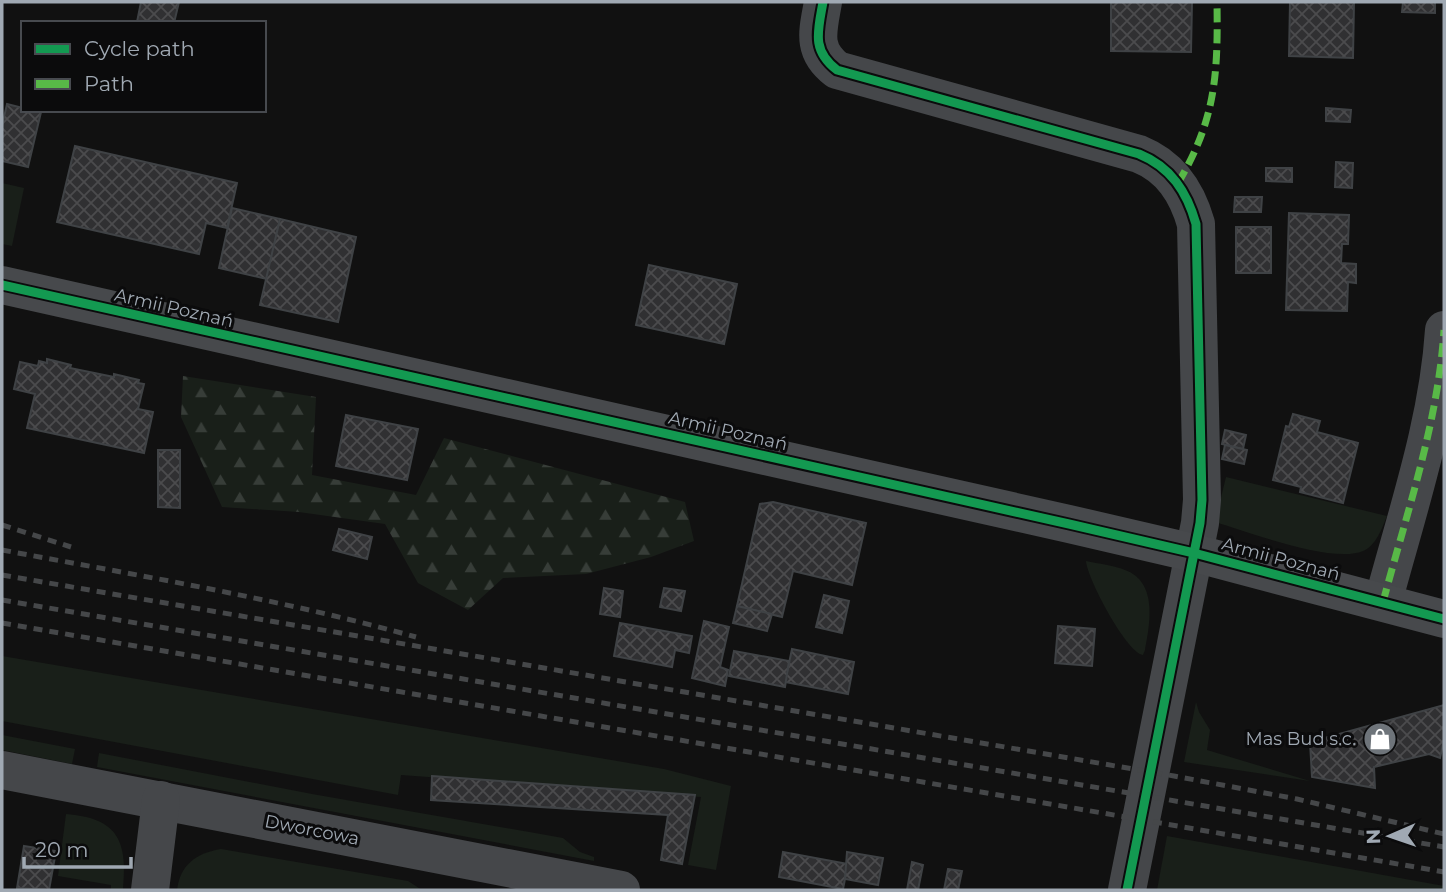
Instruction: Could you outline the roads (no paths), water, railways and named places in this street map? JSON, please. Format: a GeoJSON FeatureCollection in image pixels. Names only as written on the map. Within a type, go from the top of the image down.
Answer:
{"type":"FeatureCollection","features":[{"type":"Feature","properties":{"kind":"main road","name":"Armii Poznań"},"geometry":{"type":"LineString","coordinates":[[2,285],[1194,553],[1444,618]]}},
{"type":"Feature","properties":{"kind":"street"},"geometry":{"type":"LineString","coordinates":[[823,2],[819,52],[826,62],[837,70],[1139,154],[1153,160],[1178,183],[1190,203],[1196,224],[1202,500],[1194,553],[1127,890]]}},
{"type":"Feature","properties":{"kind":"street"},"geometry":{"type":"LineString","coordinates":[[1383,602],[1430,427],[1442,363],[1444,330]]}},
{"type":"Feature","properties":{"kind":"street","name":"Dworcowa"},"geometry":{"type":"LineString","coordinates":[[2,770],[621,890]]}},
{"type":"Feature","properties":{"kind":"street"},"geometry":{"type":"LineString","coordinates":[[150,890],[161,800]]}},
{"type":"Feature","properties":{"kind":"railway"},"geometry":{"type":"LineString","coordinates":[[2,525],[71,547]]}},
{"type":"Feature","properties":{"kind":"railway"},"geometry":{"type":"LineString","coordinates":[[2,550],[262,600],[416,637]]}},
{"type":"Feature","properties":{"kind":"railway"},"geometry":{"type":"LineString","coordinates":[[2,575],[1174,776],[1297,799],[1444,834]]}},
{"type":"Feature","properties":{"kind":"railway"},"geometry":{"type":"LineString","coordinates":[[2,600],[1444,847]]}},
{"type":"Feature","properties":{"kind":"railway"},"geometry":{"type":"LineString","coordinates":[[2,623],[1444,872]]}},
{"type":"Feature","properties":{"kind":"place","name":"Mas Bud s.c."},"geometry":{"type":"Point","coordinates":[1380,739]}}]}
